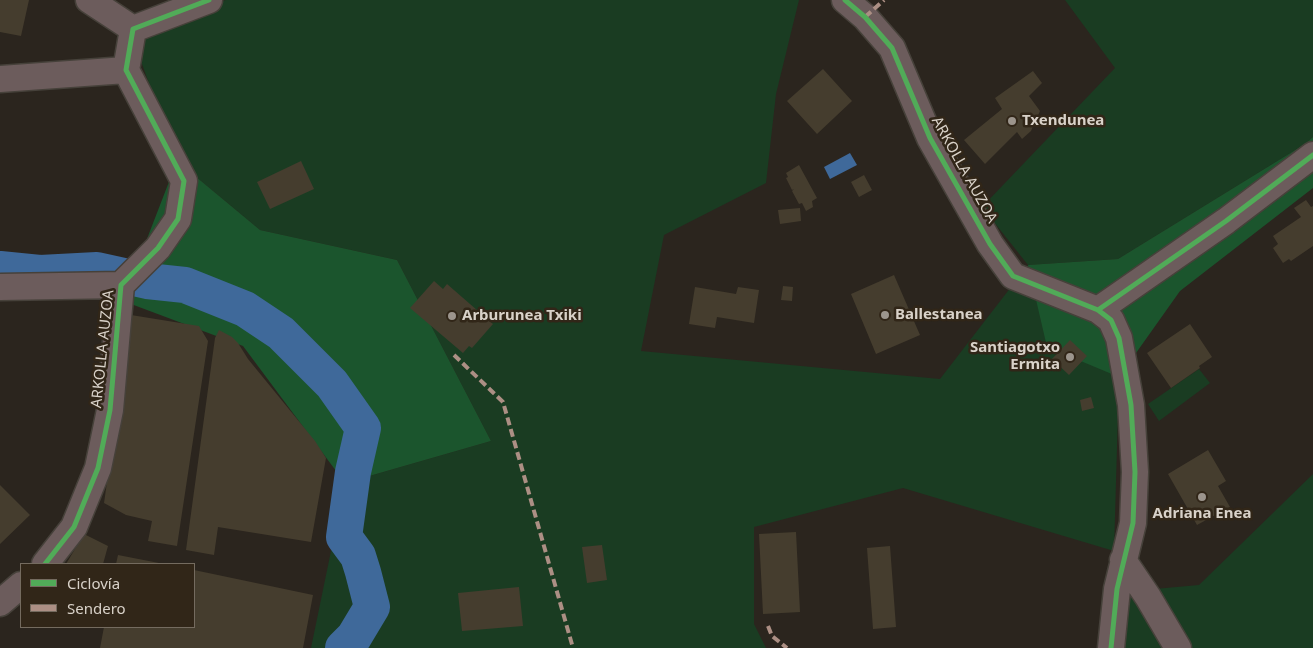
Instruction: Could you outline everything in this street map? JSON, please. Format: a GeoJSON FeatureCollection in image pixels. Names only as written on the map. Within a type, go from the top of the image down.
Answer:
{"type":"FeatureCollection","features":[{"type":"Feature","properties":{"kind":"street"},"geometry":{"type":"LineString","coordinates":[[89,0],[133,29]]}},
{"type":"Feature","properties":{"kind":"street"},"geometry":{"type":"LineString","coordinates":[[133,29],[209,0]]}},
{"type":"Feature","properties":{"kind":"street","name":"ARKOLLA AUZOA"},"geometry":{"type":"LineString","coordinates":[[845,0],[865,17],[892,48],[930,138],[990,244],[1013,276],[1098,310],[1111,320],[1119,338],[1131,405],[1135,472],[1133,523],[1117,589],[1111,648]]}},
{"type":"Feature","properties":{"kind":"street"},"geometry":{"type":"LineString","coordinates":[[0,80],[126,70],[133,29]]}},
{"type":"Feature","properties":{"kind":"street","name":"ARKOLLA AUZOA"},"geometry":{"type":"LineString","coordinates":[[46,563],[74,527],[98,468],[110,410],[121,286],[158,248],[178,218],[184,181],[126,70]]}},
{"type":"Feature","properties":{"kind":"street"},"geometry":{"type":"LineString","coordinates":[[1098,310],[1226,220],[1313,155]]}},
{"type":"Feature","properties":{"kind":"street"},"geometry":{"type":"LineString","coordinates":[[0,287],[121,286]]}},
{"type":"Feature","properties":{"kind":"street"},"geometry":{"type":"LineString","coordinates":[[1123,560],[1148,597],[1178,648]]}},
{"type":"Feature","properties":{"kind":"street"},"geometry":{"type":"LineString","coordinates":[[0,603],[20,586]]}},
{"type":"Feature","properties":{"kind":"green space"},"geometry":{"type":"Polygon","coordinates":[[[226,0],[799,0],[776,94],[766,183],[664,235],[641,351],[940,379],[1028,265],[1119,377],[1114,551],[903,488],[754,527],[754,624],[766,648],[311,648],[345,483],[491,441],[397,260],[260,230],[177,161],[129,28],[226,0]]]}},
{"type":"Feature","properties":{"kind":"green space"},"geometry":{"type":"Polygon","coordinates":[[[1065,0],[1313,0],[1313,137],[1305,144],[1118,259],[1028,265],[982,207],[1115,68],[1065,0]]]}},
{"type":"Feature","properties":{"kind":"green space"},"geometry":{"type":"Polygon","coordinates":[[[1313,137],[1313,188],[1180,291],[1119,377],[1047,347],[1028,265],[1118,259],[1305,144],[1313,137]]]}},
{"type":"Feature","properties":{"kind":"green space"},"geometry":{"type":"Polygon","coordinates":[[[177,161],[260,230],[397,260],[491,441],[345,483],[243,346],[123,301],[177,161]]]}},
{"type":"Feature","properties":{"kind":"green space"},"geometry":{"type":"Polygon","coordinates":[[[1199,369],[1210,383],[1159,421],[1148,404],[1199,369]]]}},
{"type":"Feature","properties":{"kind":"green space"},"geometry":{"type":"Polygon","coordinates":[[[1313,474],[1313,648],[1110,648],[1121,592],[1199,585],[1313,474]]]}},
{"type":"Feature","properties":{"kind":"water"},"geometry":{"type":"Polygon","coordinates":[[[850,153],[857,165],[830,179],[824,167],[850,153]]]}},
{"type":"Feature","properties":{"kind":"building"},"geometry":{"type":"Polygon","coordinates":[[[0,0],[29,0],[21,36],[0,32],[0,0]]]}},
{"type":"Feature","properties":{"kind":"building"},"geometry":{"type":"Polygon","coordinates":[[[823,69],[852,101],[817,134],[787,101],[823,69]]]}},
{"type":"Feature","properties":{"kind":"building","name":"Txendunea"},"geometry":{"type":"Polygon","coordinates":[[[1033,71],[1042,83],[1029,96],[1040,111],[1031,131],[1022,139],[1017,132],[985,164],[964,140],[1002,109],[995,98],[1033,71]]]}},
{"type":"Feature","properties":{"kind":"building"},"geometry":{"type":"Polygon","coordinates":[[[301,161],[314,189],[270,209],[257,182],[301,161]]]}},
{"type":"Feature","properties":{"kind":"building"},"geometry":{"type":"Polygon","coordinates":[[[799,165],[817,198],[812,201],[813,207],[806,211],[802,203],[799,204],[792,191],[794,189],[792,190],[786,178],[788,177],[786,173],[799,165]]]}},
{"type":"Feature","properties":{"kind":"building"},"geometry":{"type":"Polygon","coordinates":[[[864,175],[872,190],[859,197],[851,182],[864,175]]]}},
{"type":"Feature","properties":{"kind":"building"},"geometry":{"type":"Polygon","coordinates":[[[1306,200],[1311,207],[1313,206],[1313,246],[1291,261],[1289,259],[1283,263],[1273,248],[1278,244],[1273,236],[1301,217],[1294,208],[1306,200]]]}},
{"type":"Feature","properties":{"kind":"building"},"geometry":{"type":"Polygon","coordinates":[[[800,208],[801,221],[780,224],[778,210],[800,208]]]}},
{"type":"Feature","properties":{"kind":"building","name":"Ballestanea"},"geometry":{"type":"Polygon","coordinates":[[[894,275],[920,335],[876,354],[851,294],[894,275]]]}},
{"type":"Feature","properties":{"kind":"building","name":"Arburunea Txiki"},"geometry":{"type":"Polygon","coordinates":[[[434,281],[443,289],[447,284],[493,324],[472,348],[469,346],[463,353],[410,308],[434,281]]]}},
{"type":"Feature","properties":{"kind":"building"},"geometry":{"type":"Polygon","coordinates":[[[783,286],[793,287],[792,301],[781,300],[783,286]]]}},
{"type":"Feature","properties":{"kind":"building"},"geometry":{"type":"Polygon","coordinates":[[[695,287],[736,294],[738,287],[759,290],[754,323],[717,317],[715,328],[689,324],[695,287]]]}},
{"type":"Feature","properties":{"kind":"building"},"geometry":{"type":"Polygon","coordinates":[[[131,315],[199,326],[208,341],[177,546],[148,541],[152,521],[126,515],[104,503],[131,315]]]}},
{"type":"Feature","properties":{"kind":"building"},"geometry":{"type":"Polygon","coordinates":[[[1190,324],[1212,357],[1199,366],[1200,368],[1171,388],[1147,353],[1190,324]]]}},
{"type":"Feature","properties":{"kind":"building"},"geometry":{"type":"Polygon","coordinates":[[[219,330],[232,337],[238,343],[248,359],[315,441],[326,458],[311,542],[218,527],[214,555],[186,550],[215,338],[219,330]]]}},
{"type":"Feature","properties":{"kind":"building","name":"Santiagotxo Ermita"},"geometry":{"type":"Polygon","coordinates":[[[1070,340],[1087,356],[1069,375],[1052,359],[1070,340]]]}},
{"type":"Feature","properties":{"kind":"building"},"geometry":{"type":"Polygon","coordinates":[[[1091,397],[1094,408],[1082,411],[1080,400],[1091,397]]]}},
{"type":"Feature","properties":{"kind":"building","name":"Adriana Enea"},"geometry":{"type":"Polygon","coordinates":[[[1208,450],[1226,481],[1218,486],[1230,507],[1197,525],[1168,474],[1208,450]]]}},
{"type":"Feature","properties":{"kind":"building"},"geometry":{"type":"Polygon","coordinates":[[[0,485],[30,515],[0,544],[0,485]]]}},
{"type":"Feature","properties":{"kind":"building"},"geometry":{"type":"Polygon","coordinates":[[[796,532],[800,612],[763,614],[759,534],[796,532]]]}},
{"type":"Feature","properties":{"kind":"building"},"geometry":{"type":"Polygon","coordinates":[[[84,534],[108,546],[103,563],[67,563],[84,534]]]}},
{"type":"Feature","properties":{"kind":"building"},"geometry":{"type":"Polygon","coordinates":[[[602,545],[607,580],[587,583],[582,547],[602,545]]]}},
{"type":"Feature","properties":{"kind":"building"},"geometry":{"type":"Polygon","coordinates":[[[890,546],[896,627],[873,629],[867,548],[890,546]]]}},
{"type":"Feature","properties":{"kind":"building"},"geometry":{"type":"Polygon","coordinates":[[[118,555],[159,563],[116,563],[118,555]]]}},
{"type":"Feature","properties":{"kind":"building"},"geometry":{"type":"Polygon","coordinates":[[[195,570],[313,595],[303,648],[100,648],[104,628],[195,628],[195,570]]]}},
{"type":"Feature","properties":{"kind":"building"},"geometry":{"type":"Polygon","coordinates":[[[519,587],[523,626],[462,631],[458,593],[519,587]]]}},
{"type":"Feature","properties":{"kind":"waterway"},"geometry":{"type":"LineString","coordinates":[[0,269],[40,273],[97,270],[147,281],[185,285],[245,309],[281,333],[332,384],[363,428],[353,472],[344,537],[358,556],[372,607],[354,637],[343,648]]}},
{"type":"Feature","properties":{"kind":"marked path"},"geometry":{"type":"LineString","coordinates":[[865,17],[884,0]]}},
{"type":"Feature","properties":{"kind":"marked path"},"geometry":{"type":"LineString","coordinates":[[454,355],[503,402],[573,648]]}},
{"type":"Feature","properties":{"kind":"marked path"},"geometry":{"type":"LineString","coordinates":[[768,626],[772,636],[787,648]]}},
{"type":"Feature","properties":{"kind":"cycle path"},"geometry":{"type":"LineString","coordinates":[[46,563],[74,527],[98,468],[110,410],[121,285],[158,248],[178,219],[184,181],[126,70],[133,29],[209,0]]}},
{"type":"Feature","properties":{"kind":"cycle path"},"geometry":{"type":"LineString","coordinates":[[845,0],[865,17],[892,48],[930,138],[990,244],[1013,276],[1098,310],[1111,320],[1119,338],[1131,405],[1135,472],[1133,523],[1117,589],[1111,648]]}},
{"type":"Feature","properties":{"kind":"cycle path"},"geometry":{"type":"LineString","coordinates":[[1098,310],[1226,221],[1313,155]]}},
{"type":"Feature","properties":{"kind":"place","name":"Txendunea"},"geometry":{"type":"Point","coordinates":[1012,121]}},
{"type":"Feature","properties":{"kind":"place","name":"Ballestanea"},"geometry":{"type":"Point","coordinates":[885,315]}},
{"type":"Feature","properties":{"kind":"place","name":"Arburunea Txiki"},"geometry":{"type":"Point","coordinates":[452,316]}},
{"type":"Feature","properties":{"kind":"place","name":"Santiagotxo Ermita"},"geometry":{"type":"Point","coordinates":[1070,357]}},
{"type":"Feature","properties":{"kind":"place","name":"Adriana Enea"},"geometry":{"type":"Point","coordinates":[1202,497]}}]}
